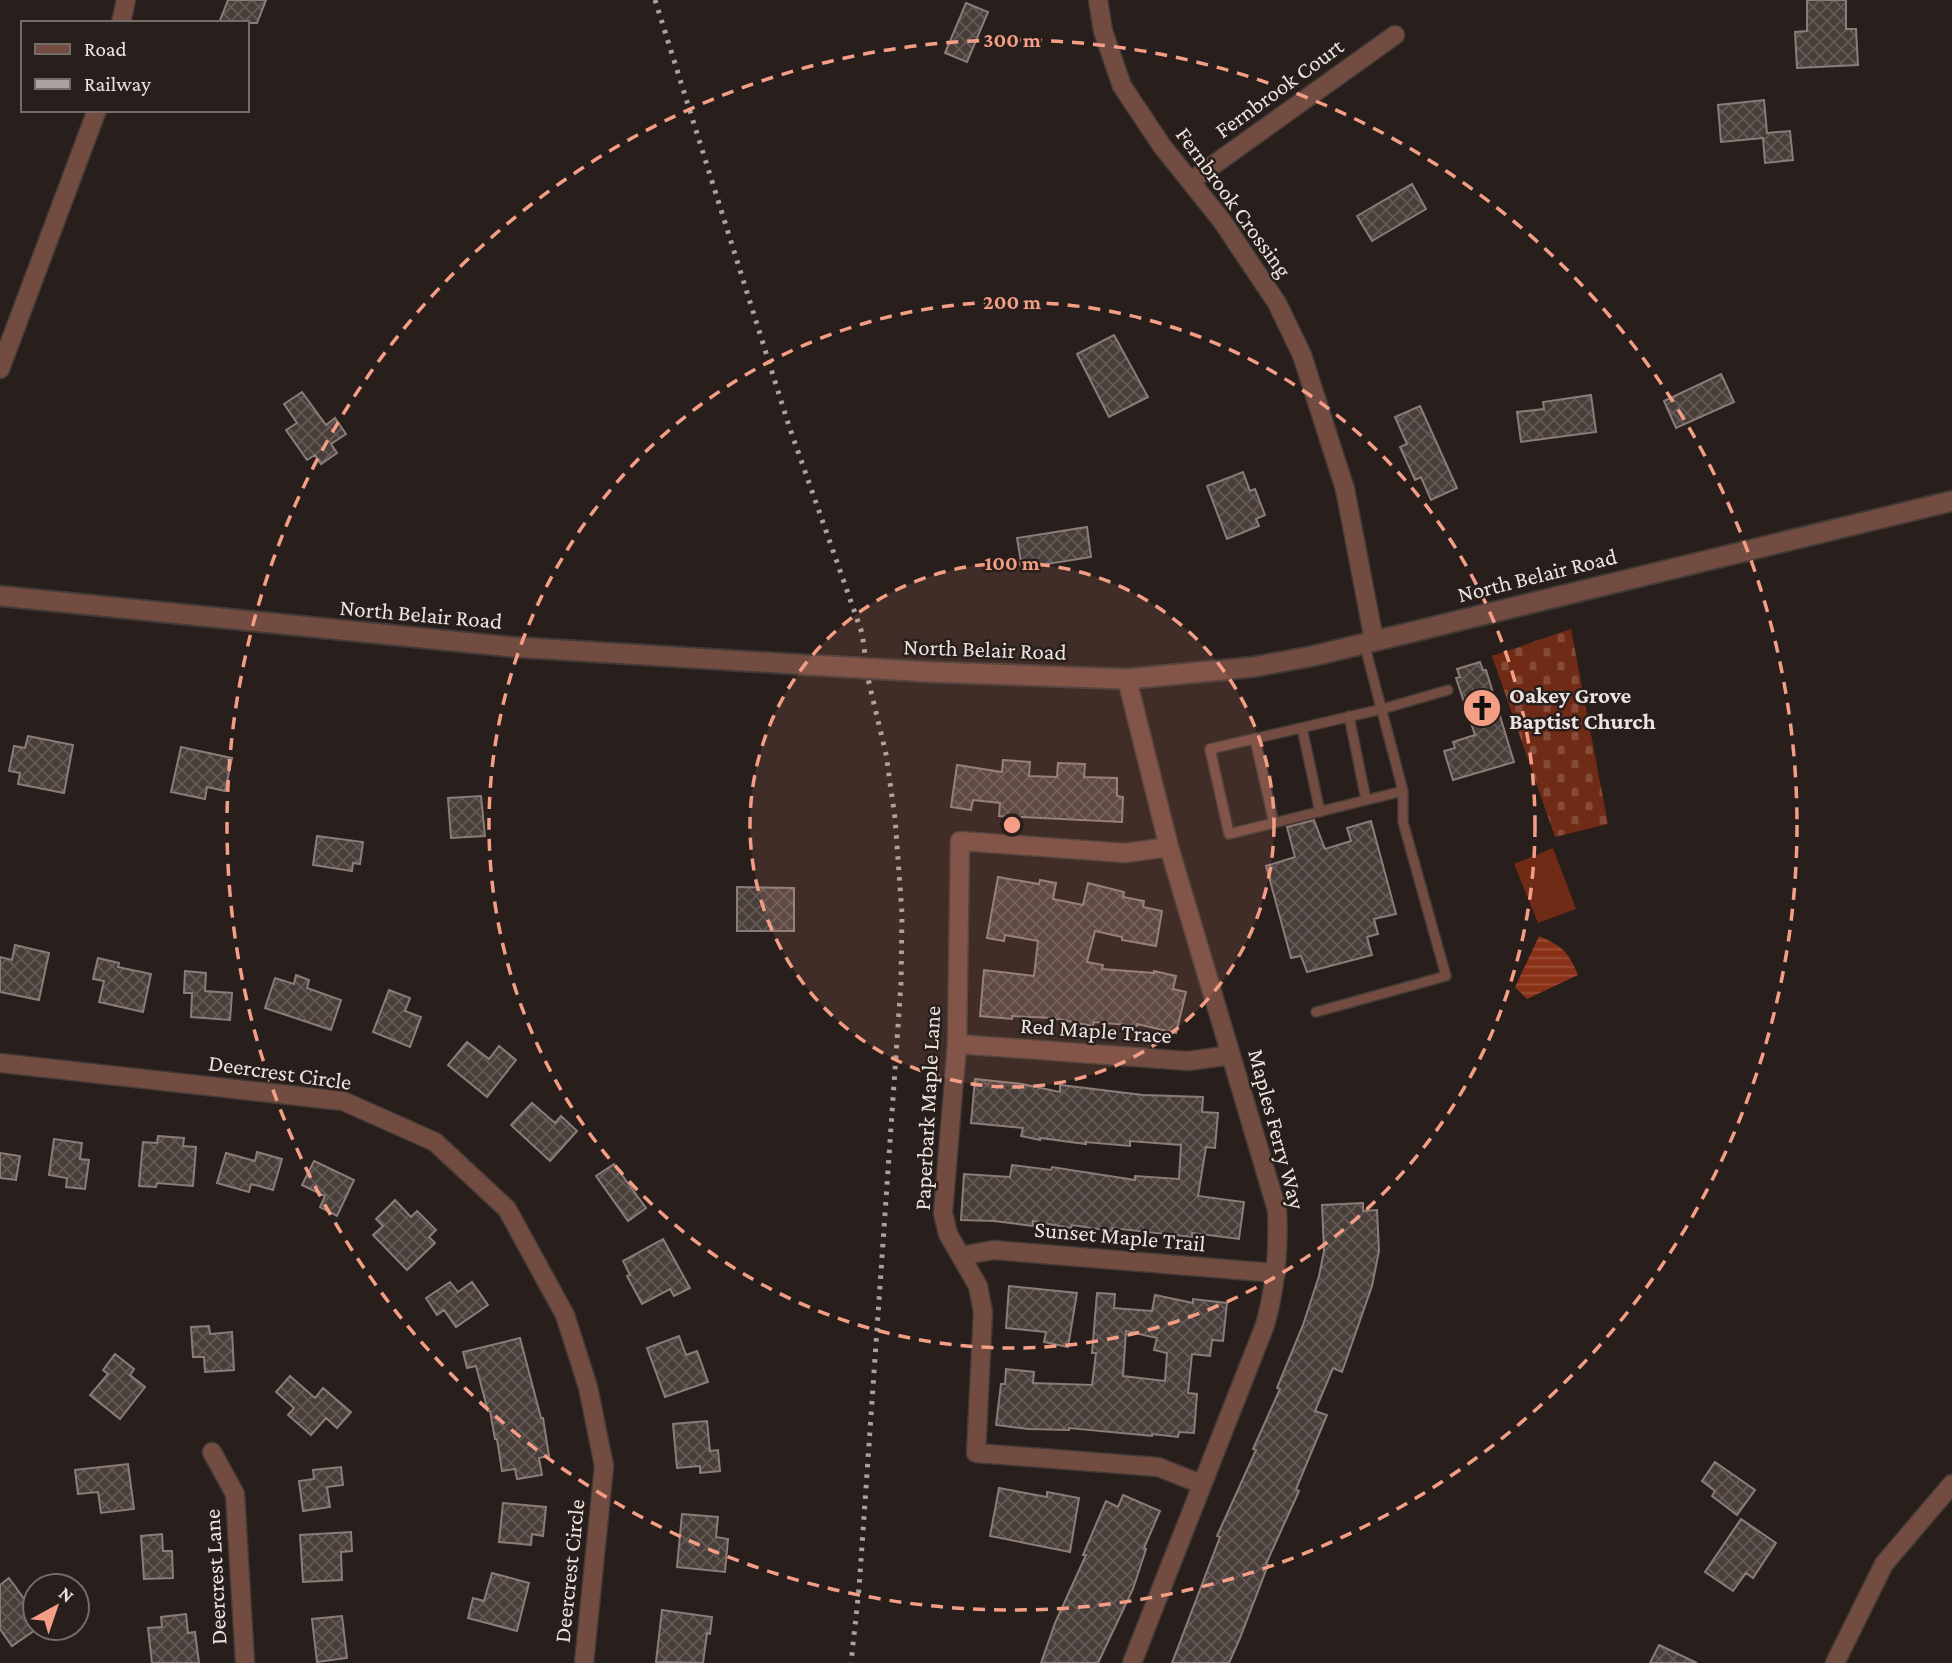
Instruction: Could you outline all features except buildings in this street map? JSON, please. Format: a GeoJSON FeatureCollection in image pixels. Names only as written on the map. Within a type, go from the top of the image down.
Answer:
{"type":"FeatureCollection","features":[{"type":"Feature","properties":{"kind":"street"},"geometry":{"type":"LineString","coordinates":[[121,21],[126,0]]}},
{"type":"Feature","properties":{"kind":"street","name":"Fernbrook Crossing"},"geometry":{"type":"LineString","coordinates":[[1098,0],[1103,31],[1122,86],[1162,146],[1222,221],[1277,303],[1302,355],[1345,489],[1369,642]]}},
{"type":"Feature","properties":{"kind":"street","name":"Fernbrook Court"},"geometry":{"type":"LineString","coordinates":[[1191,181],[1395,35]]}},
{"type":"Feature","properties":{"kind":"street"},"geometry":{"type":"LineString","coordinates":[[0,369],[96,112]]}},
{"type":"Feature","properties":{"kind":"street","name":"North Belair Road"},"geometry":{"type":"LineString","coordinates":[[0,596],[513,647],[932,672],[1127,678],[1253,667],[1313,656],[1952,502]]}},
{"type":"Feature","properties":{"kind":"street","name":"Maples Ferry Way"},"geometry":{"type":"LineString","coordinates":[[1127,678],[1169,847],[1277,1210],[1276,1273],[1265,1325],[1132,1663]]}},
{"type":"Feature","properties":{"kind":"street","name":"Paperbark Maple Lane"},"geometry":{"type":"LineString","coordinates":[[1169,847],[1125,853],[960,841],[957,1044],[943,1213],[948,1234],[978,1286],[982,1312],[976,1453],[1158,1467],[1201,1484]]}},
{"type":"Feature","properties":{"kind":"street","name":"Red Maple Trace"},"geometry":{"type":"LineString","coordinates":[[957,1044],[1188,1062],[1231,1055]]}},
{"type":"Feature","properties":{"kind":"street","name":"Deercrest Circle"},"geometry":{"type":"LineString","coordinates":[[0,1063],[343,1101],[435,1142],[507,1209],[565,1315],[588,1387],[604,1466],[584,1663]]}},
{"type":"Feature","properties":{"kind":"street","name":"Sunset Maple Trail"},"geometry":{"type":"LineString","coordinates":[[961,1256],[993,1250],[1276,1273]]}},
{"type":"Feature","properties":{"kind":"street","name":"Deercrest Lane"},"geometry":{"type":"LineString","coordinates":[[212,1452],[234,1494],[244,1663]]}},
{"type":"Feature","properties":{"kind":"street"},"geometry":{"type":"LineString","coordinates":[[1835,1663],[1884,1564],[1952,1484]]}},
{"type":"Feature","properties":{"kind":"lane"},"geometry":{"type":"LineString","coordinates":[[1316,1012],[1446,976],[1403,822],[1403,790],[1382,709],[1369,642]]}},
{"type":"Feature","properties":{"kind":"lane"},"geometry":{"type":"LineString","coordinates":[[1403,790],[1229,834],[1210,749],[1382,709],[1448,690]]}},
{"type":"Feature","properties":{"kind":"lane"},"geometry":{"type":"LineString","coordinates":[[1349,716],[1366,800]]}},
{"type":"Feature","properties":{"kind":"lane"},"geometry":{"type":"LineString","coordinates":[[1302,728],[1320,812]]}},
{"type":"Feature","properties":{"kind":"lane"},"geometry":{"type":"LineString","coordinates":[[1255,739],[1274,823]]}},
{"type":"Feature","properties":{"kind":"green space"},"geometry":{"type":"Polygon","coordinates":[[[1571,629],[1608,824],[1555,837],[1492,656],[1571,629]]]}},
{"type":"Feature","properties":{"kind":"green space"},"geometry":{"type":"Polygon","coordinates":[[[1553,848],[1576,909],[1538,923],[1514,864],[1553,848]]]}},
{"type":"Feature","properties":{"kind":"shaded area"},"geometry":{"type":"Polygon","coordinates":[[[1539,936],[1563,950],[1578,975],[1527,999],[1515,987],[1539,936]]]}},
{"type":"Feature","properties":{"kind":"railway"},"geometry":{"type":"LineString","coordinates":[[655,0],[789,426],[862,633],[869,683],[886,754],[895,818],[902,914],[901,983],[859,1589],[851,1663]]}},
{"type":"Feature","properties":{"kind":"place","name":"Oakey Grove Baptist Church"},"geometry":{"type":"Point","coordinates":[1482,708]}}]}
